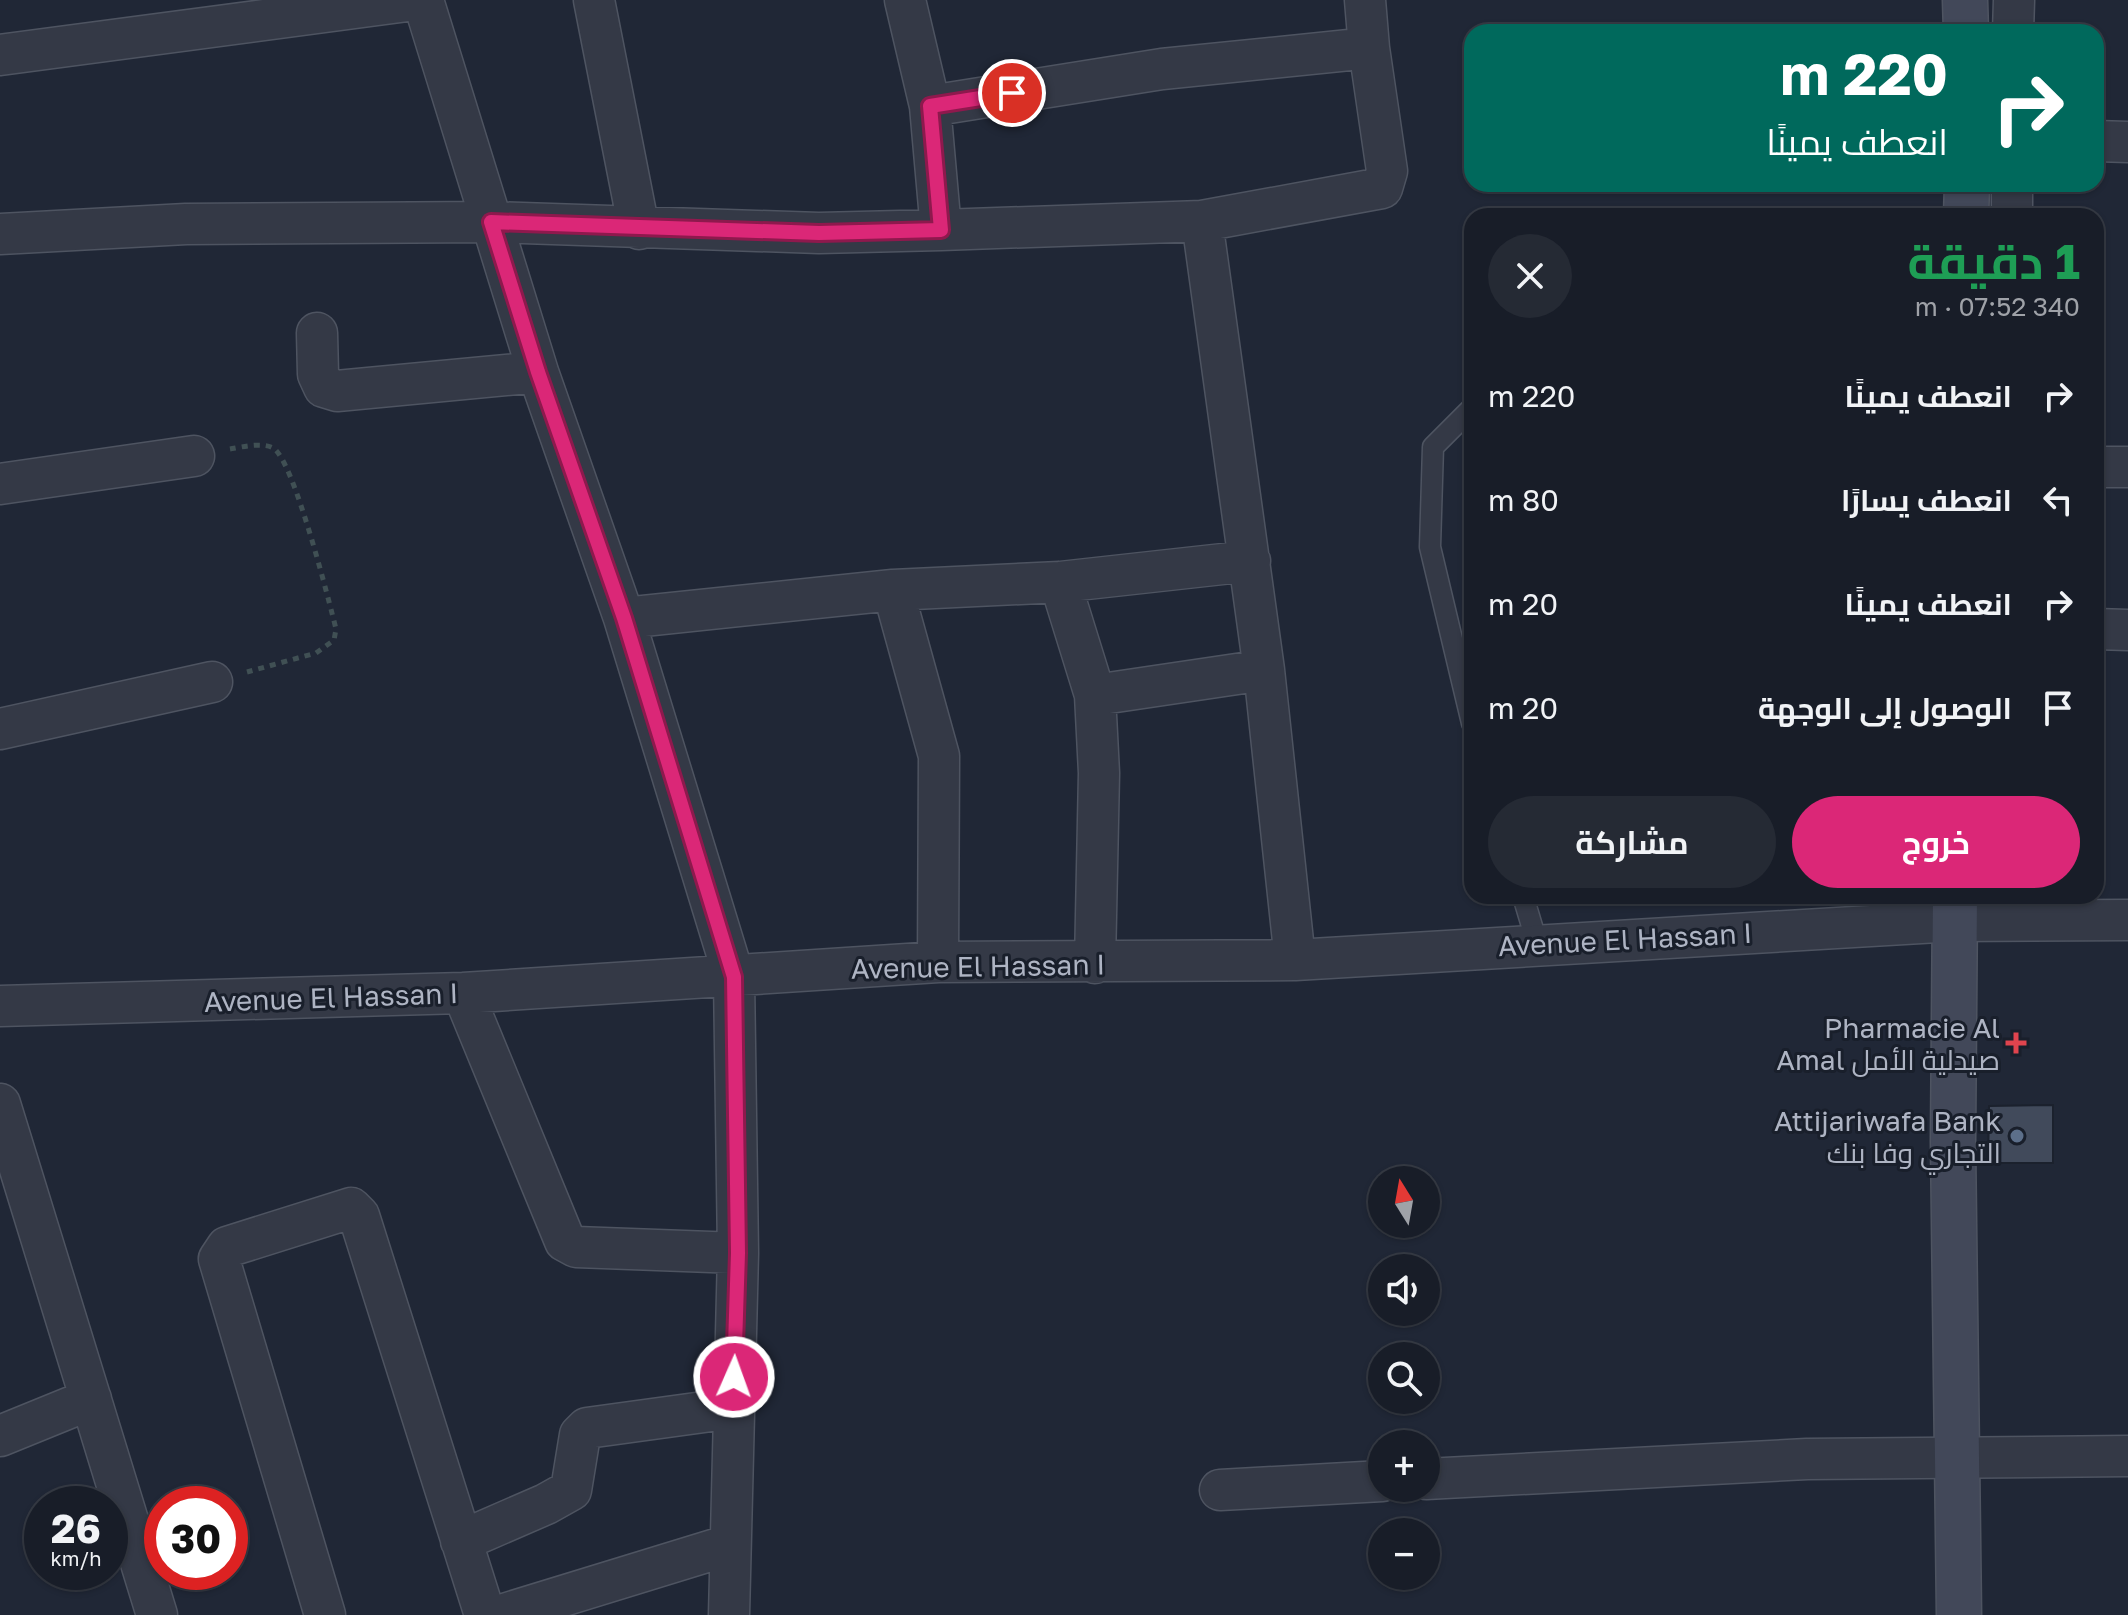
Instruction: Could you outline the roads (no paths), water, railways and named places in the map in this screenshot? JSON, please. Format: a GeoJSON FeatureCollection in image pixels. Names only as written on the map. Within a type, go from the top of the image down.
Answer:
{"type":"FeatureCollection","features":[{"type":"Feature","properties":{"kind":"main road"},"geometry":{"type":"LineString","coordinates":[[1965,0],[1966,24]]}},
{"type":"Feature","properties":{"kind":"main road"},"geometry":{"type":"LineString","coordinates":[[1955,909],[1953,1142],[1959,1615]]}},
{"type":"Feature","properties":{"kind":"street"},"geometry":{"type":"LineString","coordinates":[[0,55],[415,0]]}},
{"type":"Feature","properties":{"kind":"street"},"geometry":{"type":"LineString","coordinates":[[423,0],[538,372],[624,618],[734,977],[738,1253],[729,1615]]}},
{"type":"Feature","properties":{"kind":"street"},"geometry":{"type":"LineString","coordinates":[[594,0],[639,229]]}},
{"type":"Feature","properties":{"kind":"street"},"geometry":{"type":"LineString","coordinates":[[905,0],[930,106],[941,230]]}},
{"type":"Feature","properties":{"kind":"street"},"geometry":{"type":"LineString","coordinates":[[0,234],[186,224],[491,222],[819,233],[1202,221],[1382,188],[1387,171],[1365,0]]}},
{"type":"Feature","properties":{"kind":"street"},"geometry":{"type":"LineString","coordinates":[[2013,24],[2014,0]]}},
{"type":"Feature","properties":{"kind":"street"},"geometry":{"type":"LineString","coordinates":[[930,106],[1162,69],[1369,48]]}},
{"type":"Feature","properties":{"kind":"street"},"geometry":{"type":"LineString","coordinates":[[2104,141],[2128,142]]}},
{"type":"Feature","properties":{"kind":"street"},"geometry":{"type":"LineString","coordinates":[[1202,221],[1264,670],[1295,960]]}},
{"type":"Feature","properties":{"kind":"street"},"geometry":{"type":"LineString","coordinates":[[317,333],[318,374],[324,387],[337,391],[538,372]]}},
{"type":"Feature","properties":{"kind":"street"},"geometry":{"type":"LineString","coordinates":[[0,484],[194,456]]}},
{"type":"Feature","properties":{"kind":"street"},"geometry":{"type":"LineString","coordinates":[[2104,467],[2128,467]]}},
{"type":"Feature","properties":{"kind":"street"},"geometry":{"type":"LineString","coordinates":[[624,618],[893,590],[1060,582],[1250,561]]}},
{"type":"Feature","properties":{"kind":"street"},"geometry":{"type":"LineString","coordinates":[[1060,582],[1095,695],[1099,773],[1095,963]]}},
{"type":"Feature","properties":{"kind":"street"},"geometry":{"type":"LineString","coordinates":[[893,590],[939,756],[938,962]]}},
{"type":"Feature","properties":{"kind":"street"},"geometry":{"type":"LineString","coordinates":[[2104,629],[2128,630]]}},
{"type":"Feature","properties":{"kind":"street"},"geometry":{"type":"LineString","coordinates":[[1095,695],[1264,670]]}},
{"type":"Feature","properties":{"kind":"street"},"geometry":{"type":"LineString","coordinates":[[0,729],[212,682]]}},
{"type":"Feature","properties":{"kind":"street","name":"Avenue El Hassan I"},"geometry":{"type":"LineString","coordinates":[[0,1006],[463,993],[938,962],[1295,960],[1955,909],[2128,920]]}},
{"type":"Feature","properties":{"kind":"street"},"geometry":{"type":"LineString","coordinates":[[463,993],[565,1241],[576,1247],[738,1253]]}},
{"type":"Feature","properties":{"kind":"street"},"geometry":{"type":"LineString","coordinates":[[2,1116],[157,1615]]}},
{"type":"Feature","properties":{"kind":"street"},"geometry":{"type":"LineString","coordinates":[[325,1615],[219,1259],[227,1247],[344,1208],[357,1211],[485,1615]]}},
{"type":"Feature","properties":{"kind":"street"},"geometry":{"type":"LineString","coordinates":[[0,1436],[91,1399]]}},
{"type":"Feature","properties":{"kind":"street"},"geometry":{"type":"LineString","coordinates":[[461,1541],[571,1490],[580,1435],[587,1428],[733,1408]]}},
{"type":"Feature","properties":{"kind":"street"},"geometry":{"type":"LineString","coordinates":[[1440,1478],[1807,1459],[2128,1456]]}},
{"type":"Feature","properties":{"kind":"street"},"geometry":{"type":"LineString","coordinates":[[1220,1490],[1368,1482]]}},
{"type":"Feature","properties":{"kind":"street"},"geometry":{"type":"LineString","coordinates":[[501,1615],[729,1545]]}},
{"type":"Feature","properties":{"kind":"lane"},"geometry":{"type":"LineString","coordinates":[[1464,416],[1433,447],[1430,547],[1464,689]]}},
{"type":"Feature","properties":{"kind":"lane"},"geometry":{"type":"LineString","coordinates":[[1525,904],[1537,943]]}},
{"type":"Feature","properties":{"kind":"place","name":"Pharmacie Al Amal صيدلية الأمل"},"geometry":{"type":"Point","coordinates":[2016,1043]}},
{"type":"Feature","properties":{"kind":"place","name":"Attijariwafa Bank التجاري وفا بنك"},"geometry":{"type":"Point","coordinates":[2017,1136]}}]}
